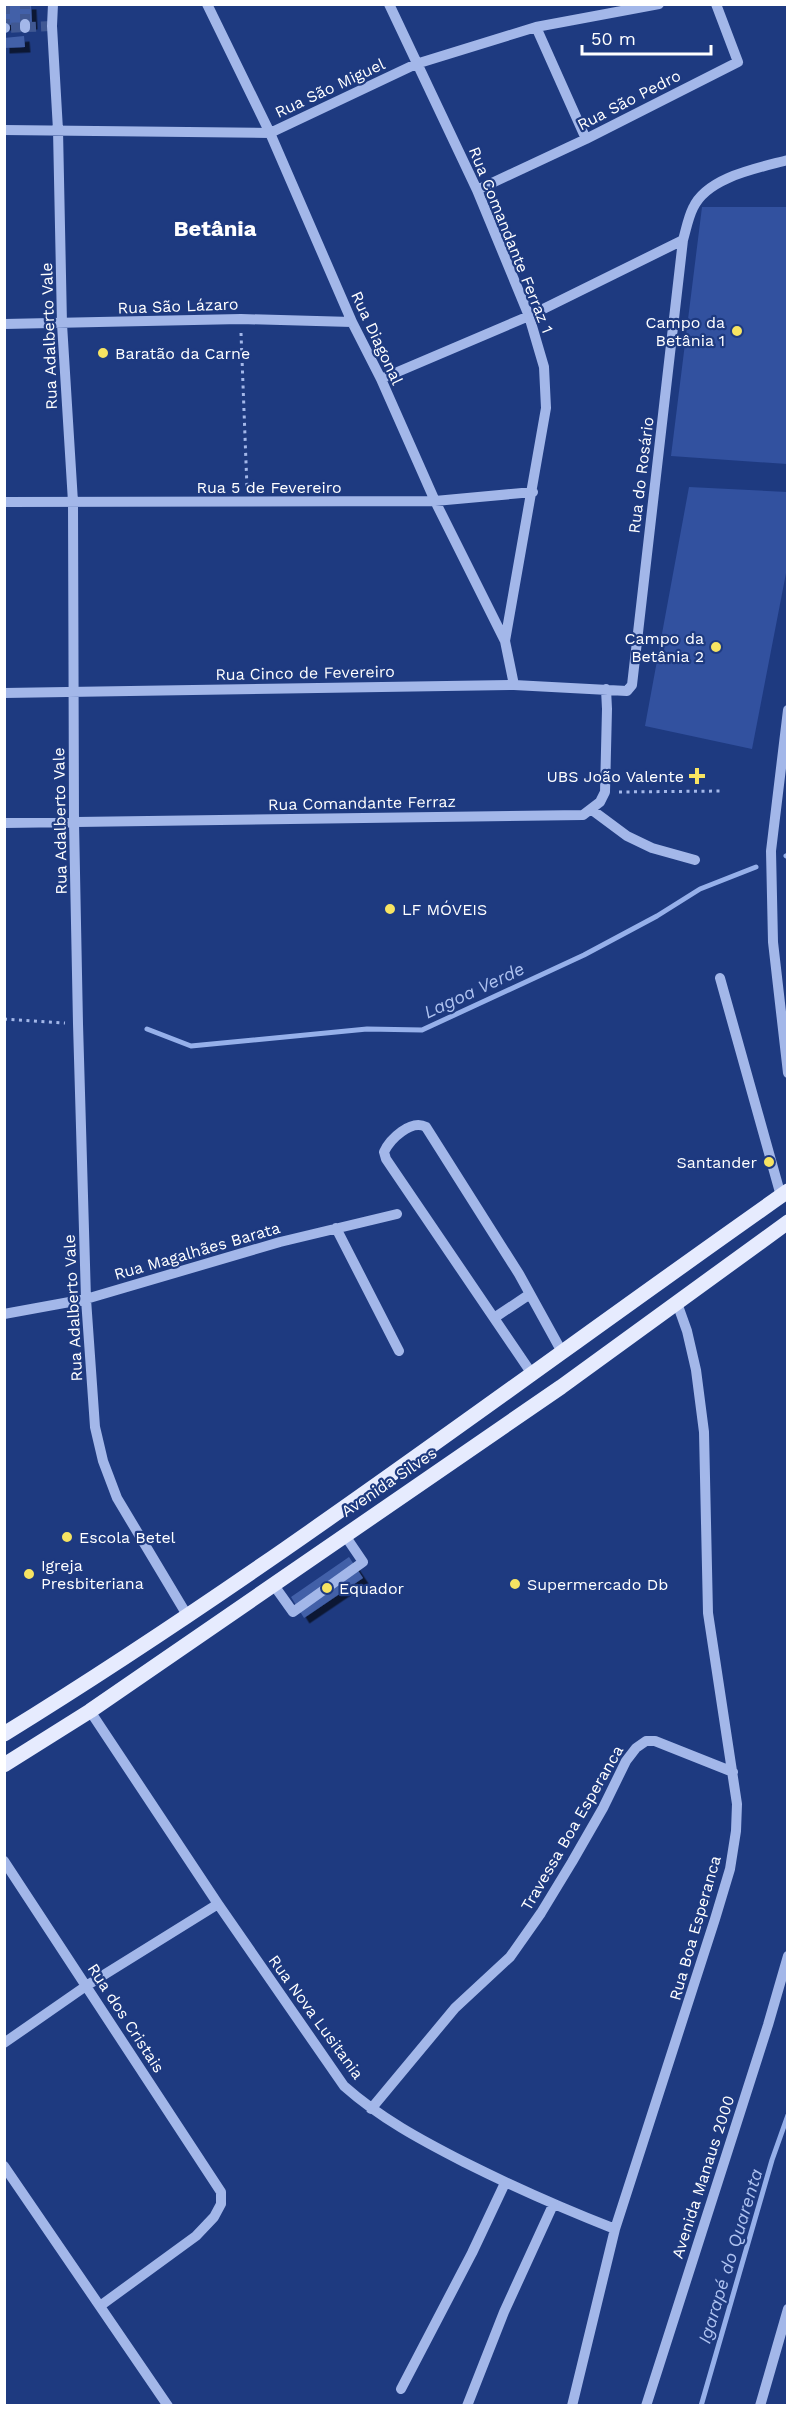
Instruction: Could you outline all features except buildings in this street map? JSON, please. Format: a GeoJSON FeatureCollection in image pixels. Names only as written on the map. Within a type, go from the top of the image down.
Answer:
{"type":"FeatureCollection","features":[{"type":"Feature","properties":{"kind":"main road","name":"Avenida Silves"},"geometry":{"type":"LineString","coordinates":[[4,1734],[69,1694],[354,1502],[784,1194]]}},
{"type":"Feature","properties":{"kind":"main road","name":"Avenida Silves"},"geometry":{"type":"LineString","coordinates":[[4,1765],[90,1711],[344,1534],[561,1387],[788,1221]]}},
{"type":"Feature","properties":{"kind":"street","name":"Rua Adalberto Vale"},"geometry":{"type":"LineString","coordinates":[[53,4],[62,324],[73,502],[74,822],[78,1024],[86,1299],[95,1427],[103,1461],[117,1498],[187,1615]]}},
{"type":"Feature","properties":{"kind":"street","name":"Rua Diagonal"},"geometry":{"type":"LineString","coordinates":[[207,4],[270,133],[352,322],[381,379],[435,501],[505,641],[514,685]]}},
{"type":"Feature","properties":{"kind":"street","name":"Rua Comandante Ferraz 1"},"geometry":{"type":"LineString","coordinates":[[389,4],[477,190],[529,316],[544,367],[546,408],[505,641]]}},
{"type":"Feature","properties":{"kind":"street","name":"Rua São Miguel"},"geometry":{"type":"LineString","coordinates":[[4,130],[270,133],[416,64],[536,27],[659,4]]}},
{"type":"Feature","properties":{"kind":"street","name":"Rua São Pedro"},"geometry":{"type":"LineString","coordinates":[[477,190],[586,139],[738,62],[716,4]]}},
{"type":"Feature","properties":{"kind":"street"},"geometry":{"type":"LineString","coordinates":[[536,27],[586,139]]}},
{"type":"Feature","properties":{"kind":"street","name":"Rua do Rosário"},"geometry":{"type":"LineString","coordinates":[[606,689],[627,691],[632,685],[683,240],[693,207],[707,190],[736,174],[788,160]]}},
{"type":"Feature","properties":{"kind":"street"},"geometry":{"type":"LineString","coordinates":[[381,379],[529,316],[683,240]]}},
{"type":"Feature","properties":{"kind":"street","name":"Rua São Lázaro"},"geometry":{"type":"LineString","coordinates":[[4,324],[241,319],[352,322]]}},
{"type":"Feature","properties":{"kind":"street","name":"Rua 5 de Fevereiro"},"geometry":{"type":"LineString","coordinates":[[4,502],[435,501],[533,492]]}},
{"type":"Feature","properties":{"kind":"street","name":"Rua Cinco de Fevereiro"},"geometry":{"type":"LineString","coordinates":[[4,693],[514,685],[606,689]]}},
{"type":"Feature","properties":{"kind":"street"},"geometry":{"type":"LineString","coordinates":[[606,689],[605,792],[600,802],[592,810],[627,836],[652,848],[695,860]]}},
{"type":"Feature","properties":{"kind":"street"},"geometry":{"type":"LineString","coordinates":[[788,710],[771,851],[773,942],[788,1073]]}},
{"type":"Feature","properties":{"kind":"street","name":"Rua Comandante Ferraz"},"geometry":{"type":"LineString","coordinates":[[4,823],[583,815],[592,810]]}},
{"type":"Feature","properties":{"kind":"street"},"geometry":{"type":"LineString","coordinates":[[720,978],[784,1194]]}},
{"type":"Feature","properties":{"kind":"street"},"geometry":{"type":"LineString","coordinates":[[532,1374],[386,1159],[384,1152],[388,1143],[414,1125],[420,1124],[426,1127],[530,1294],[562,1352]]}},
{"type":"Feature","properties":{"kind":"street","name":"Rua Magalhães Barata"},"geometry":{"type":"LineString","coordinates":[[4,1314],[86,1299],[280,1242],[397,1214]]}},
{"type":"Feature","properties":{"kind":"street"},"geometry":{"type":"LineString","coordinates":[[336,1228],[399,1351]]}},
{"type":"Feature","properties":{"kind":"street"},"geometry":{"type":"LineString","coordinates":[[494,1318],[530,1294]]}},
{"type":"Feature","properties":{"kind":"street","name":"Rua Boa Esperanca"},"geometry":{"type":"LineString","coordinates":[[572,2406],[615,2229],[730,1869],[736,1831],[737,1804],[733,1772],[708,1613],[704,1432],[696,1370],[687,1331],[677,1303]]}},
{"type":"Feature","properties":{"kind":"street"},"geometry":{"type":"LineString","coordinates":[[273,1584],[293,1612],[363,1562],[344,1534]]}},
{"type":"Feature","properties":{"kind":"street","name":"Rua Nova Lusitania"},"geometry":{"type":"LineString","coordinates":[[90,1711],[218,1904],[344,2086],[371,2109],[426,2142],[553,2205],[615,2229]]}},
{"type":"Feature","properties":{"kind":"street","name":"Travessa Boa Esperanca"},"geometry":{"type":"LineString","coordinates":[[371,2109],[455,2008],[510,1957],[541,1913],[572,1862],[603,1809],[626,1761],[636,1748],[646,1741],[655,1741],[733,1772]]}},
{"type":"Feature","properties":{"kind":"street","name":"Rua dos Cristais"},"geometry":{"type":"LineString","coordinates":[[4,1861],[221,2192],[221,2204],[214,2217],[196,2236],[100,2306]]}},
{"type":"Feature","properties":{"kind":"street"},"geometry":{"type":"LineString","coordinates":[[4,2043],[86,1986],[218,1904]]}},
{"type":"Feature","properties":{"kind":"street","name":"Avenida Manaus 2000"},"geometry":{"type":"LineString","coordinates":[[646,2406],[788,1956]]}},
{"type":"Feature","properties":{"kind":"street"},"geometry":{"type":"LineString","coordinates":[[4,2166],[168,2406]]}},
{"type":"Feature","properties":{"kind":"street"},"geometry":{"type":"LineString","coordinates":[[400,2390],[472,2253],[505,2182]]}},
{"type":"Feature","properties":{"kind":"street"},"geometry":{"type":"LineString","coordinates":[[467,2406],[504,2312],[553,2205]]}},
{"type":"Feature","properties":{"kind":"street"},"geometry":{"type":"LineString","coordinates":[[760,2406],[788,2309]]}},
{"type":"Feature","properties":{"kind":"path"},"geometry":{"type":"LineString","coordinates":[[241,319],[248,502]]}},
{"type":"Feature","properties":{"kind":"path"},"geometry":{"type":"LineString","coordinates":[[605,792],[724,790]]}},
{"type":"Feature","properties":{"kind":"path"},"geometry":{"type":"LineString","coordinates":[[4,1019],[78,1024]]}},
{"type":"Feature","properties":{"kind":"shaded area","name":"Campo da Betânia 1"},"geometry":{"type":"Polygon","coordinates":[[[702,207],[787,207],[787,464],[671,456],[702,207]]]}},
{"type":"Feature","properties":{"kind":"shaded area","name":"Campo da Betânia 2"},"geometry":{"type":"Polygon","coordinates":[[[689,487],[787,492],[787,568],[752,749],[645,726],[689,487]]]}},
{"type":"Feature","properties":{"kind":"waterway","name":"Lagoa Verde"},"geometry":{"type":"LineString","coordinates":[[147,1029],[191,1046],[367,1029],[422,1030],[584,955],[657,916],[700,889],[756,867]]}},
{"type":"Feature","properties":{"kind":"waterway","name":"Igarapé do Quarenta"},"geometry":{"type":"LineString","coordinates":[[701,2406],[772,2160],[788,2115]]}},
{"type":"Feature","properties":{"kind":"tunnel"},"geometry":{"type":"LineString","coordinates":[[5,4],[5,28],[52,26]]}},
{"type":"Feature","properties":{"kind":"tunnel"},"geometry":{"type":"LineString","coordinates":[[25,4],[25,24]]}},
{"type":"Feature","properties":{"kind":"place","name":"Campo da Betânia 1"},"geometry":{"type":"Point","coordinates":[737,331]}},
{"type":"Feature","properties":{"kind":"place","name":"Baratão da Carne"},"geometry":{"type":"Point","coordinates":[103,353]}},
{"type":"Feature","properties":{"kind":"place","name":"Campo da Betânia 2"},"geometry":{"type":"Point","coordinates":[716,647]}},
{"type":"Feature","properties":{"kind":"place","name":"UBS João Valente"},"geometry":{"type":"Point","coordinates":[697,776]}},
{"type":"Feature","properties":{"kind":"place","name":"LF MÓVEIS"},"geometry":{"type":"Point","coordinates":[390,909]}},
{"type":"Feature","properties":{"kind":"place","name":"Santander"},"geometry":{"type":"Point","coordinates":[769,1162]}},
{"type":"Feature","properties":{"kind":"place","name":"Escola Betel"},"geometry":{"type":"Point","coordinates":[67,1537]}},
{"type":"Feature","properties":{"kind":"place","name":"Igreja Presbiteriana"},"geometry":{"type":"Point","coordinates":[29,1574]}},
{"type":"Feature","properties":{"kind":"place","name":"Supermercado Db"},"geometry":{"type":"Point","coordinates":[515,1584]}},
{"type":"Feature","properties":{"kind":"place","name":"Equador"},"geometry":{"type":"Point","coordinates":[327,1588]}},
{"type":"Feature","properties":{"kind":"district","name":"Betânia"},"geometry":{"type":"Point","coordinates":[215,228]}}]}
